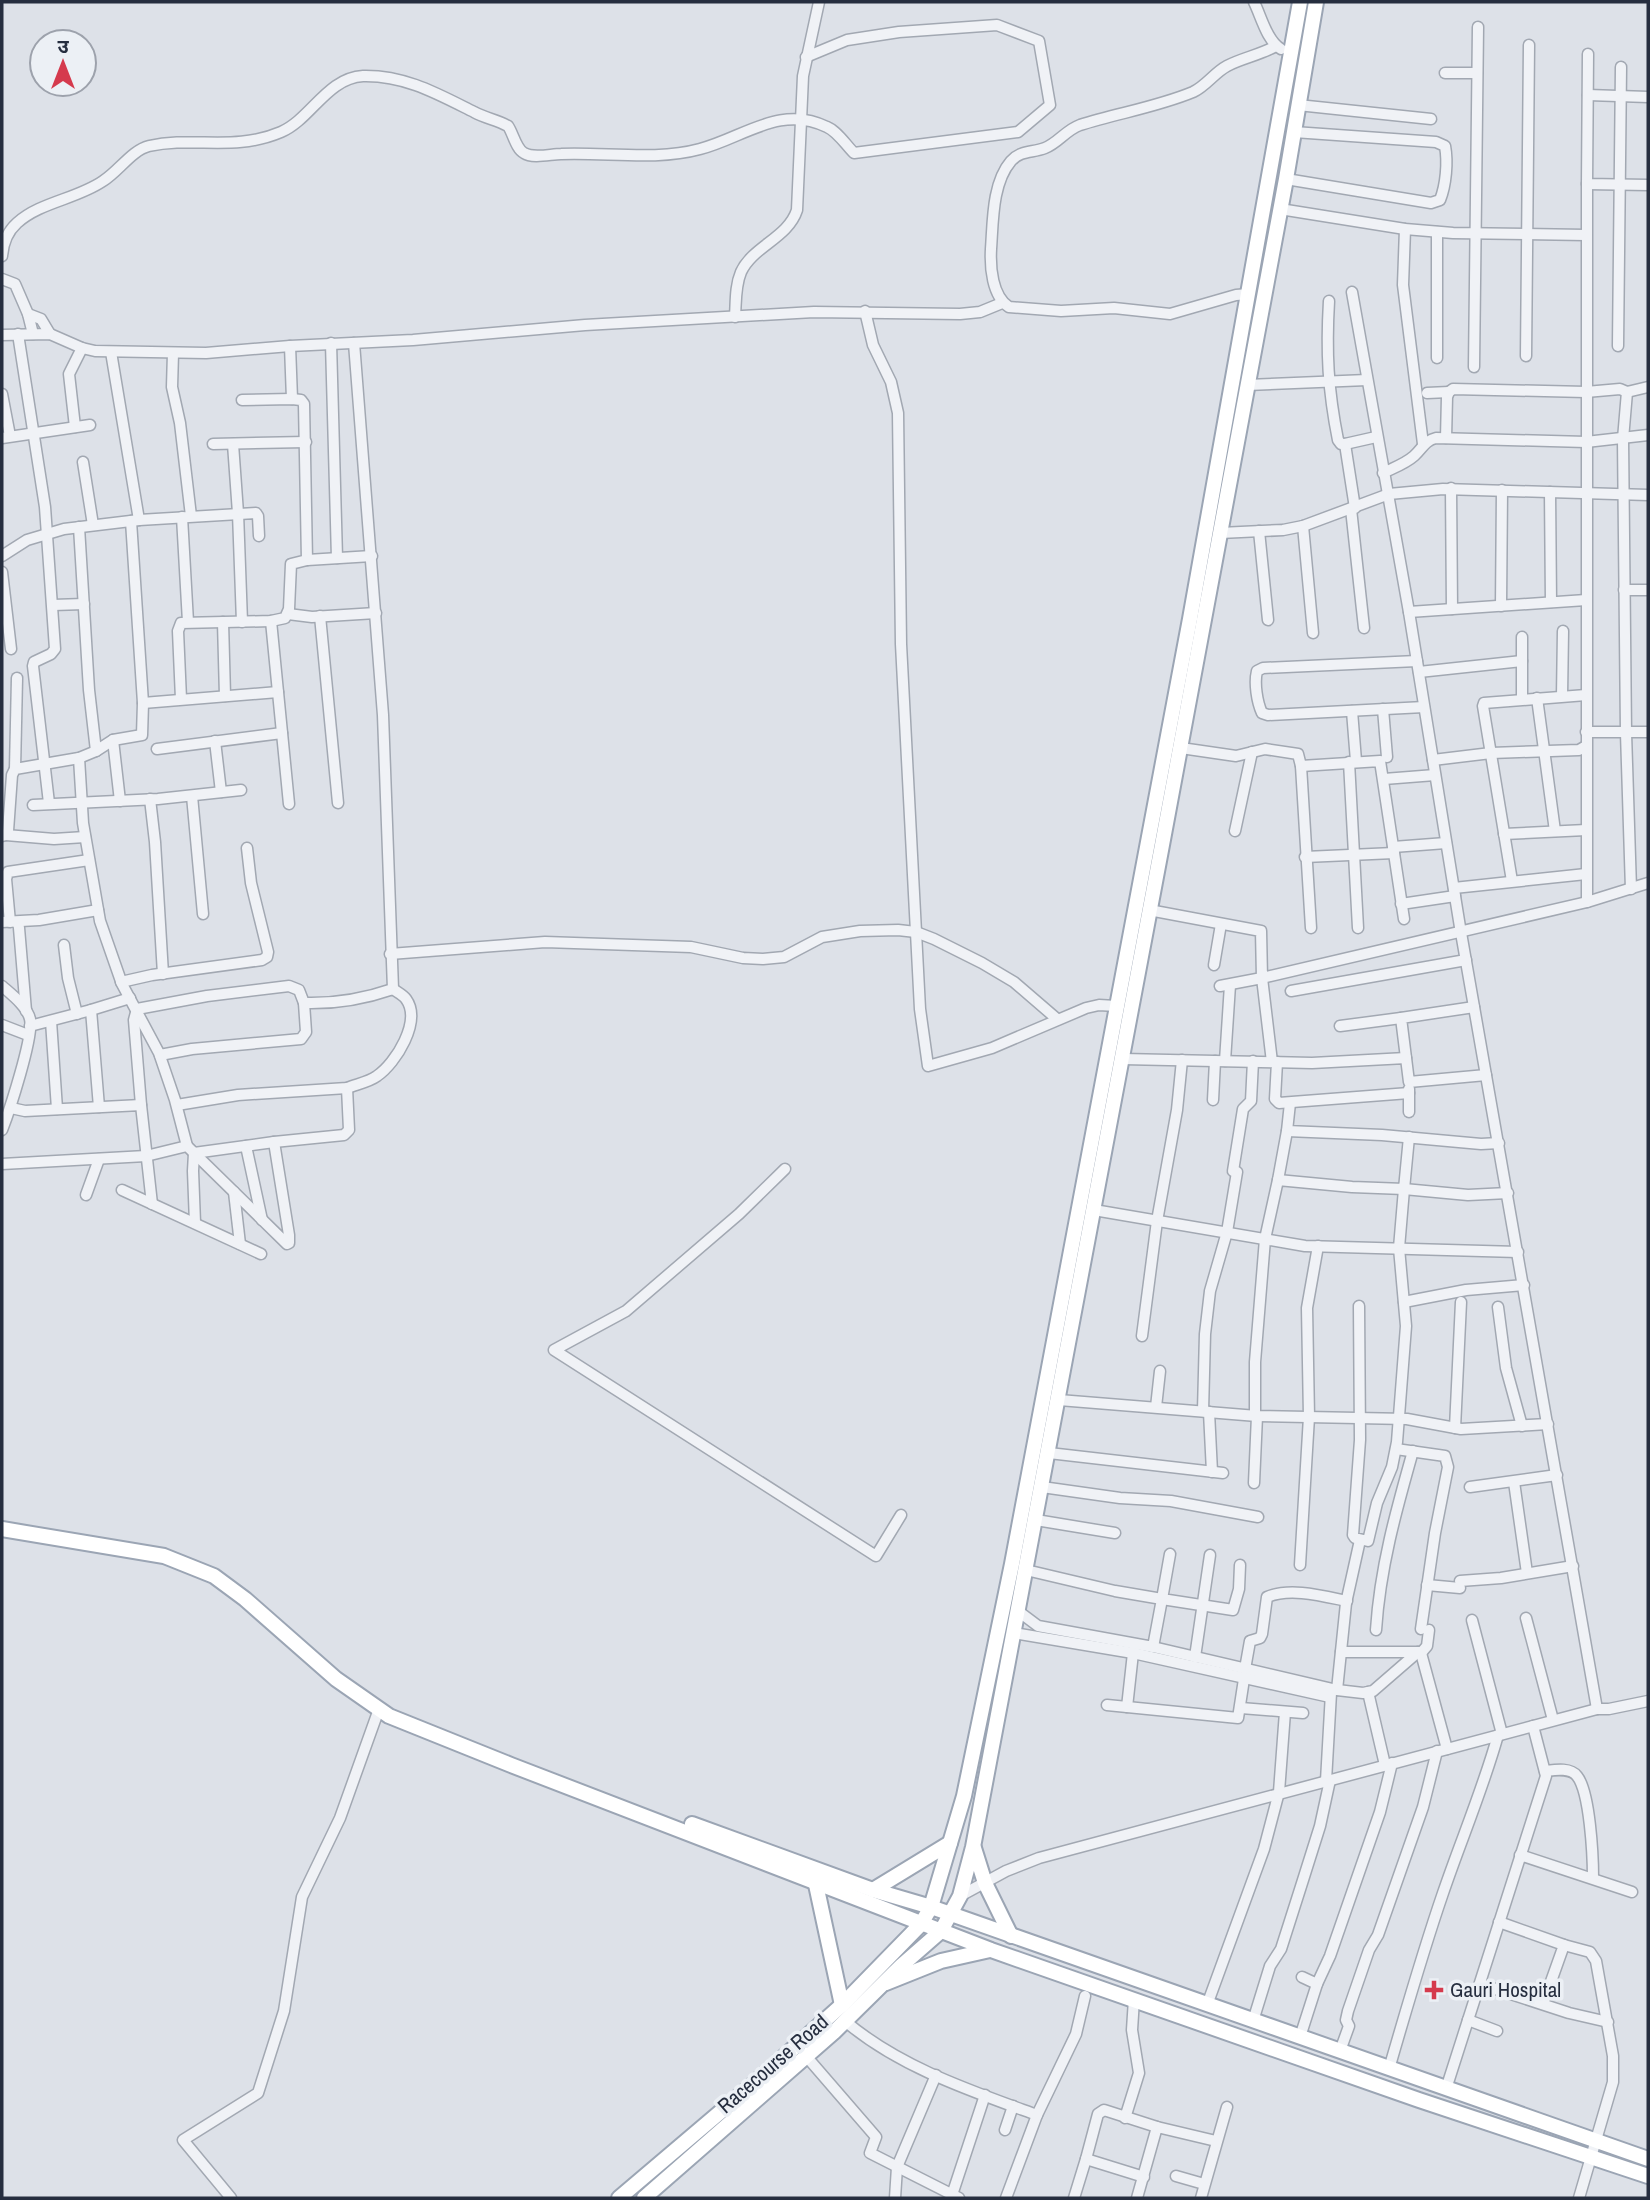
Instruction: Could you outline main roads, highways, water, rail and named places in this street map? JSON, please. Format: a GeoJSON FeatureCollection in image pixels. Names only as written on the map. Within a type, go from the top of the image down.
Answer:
{"type":"FeatureCollection","features":[{"type":"Feature","properties":{"kind":"main road","name":"Racecourse Road"},"geometry":{"type":"LineString","coordinates":[[619,2198],[842,2005],[921,1924],[931,1907],[964,1796],[1013,1564],[1250,295],[1300,2]]}},
{"type":"Feature","properties":{"kind":"main road","name":"Racecourse Road"},"geometry":{"type":"LineString","coordinates":[[647,2197],[845,2021],[941,1931],[960,1896],[973,1847],[1059,1400],[1286,179],[1316,2]]}},
{"type":"Feature","properties":{"kind":"main road"},"geometry":{"type":"LineString","coordinates":[[2,1519],[27,1527],[136,1543],[201,1559],[246,1588],[363,1690],[415,1720],[873,1890],[952,1914],[1648,2159]]}},
{"type":"Feature","properties":{"kind":"main road"},"geometry":{"type":"LineString","coordinates":[[2,1529],[164,1556],[214,1576],[245,1599],[337,1679],[389,1716],[991,1950],[1419,2100],[1648,2176]]}},
{"type":"Feature","properties":{"kind":"main road"},"geometry":{"type":"LineString","coordinates":[[873,1890],[950,1843]]}},
{"type":"Feature","properties":{"kind":"main road"},"geometry":{"type":"LineString","coordinates":[[973,1847],[985,1883],[1012,1936]]}},
{"type":"Feature","properties":{"kind":"main road"},"geometry":{"type":"LineString","coordinates":[[815,1880],[842,2005]]}},
{"type":"Feature","properties":{"kind":"main road"},"geometry":{"type":"LineString","coordinates":[[882,1984],[941,1961],[991,1950]]}},
{"type":"Feature","properties":{"kind":"place","name":"Gauri Hospital"},"geometry":{"type":"Point","coordinates":[1434,1990]}}]}
